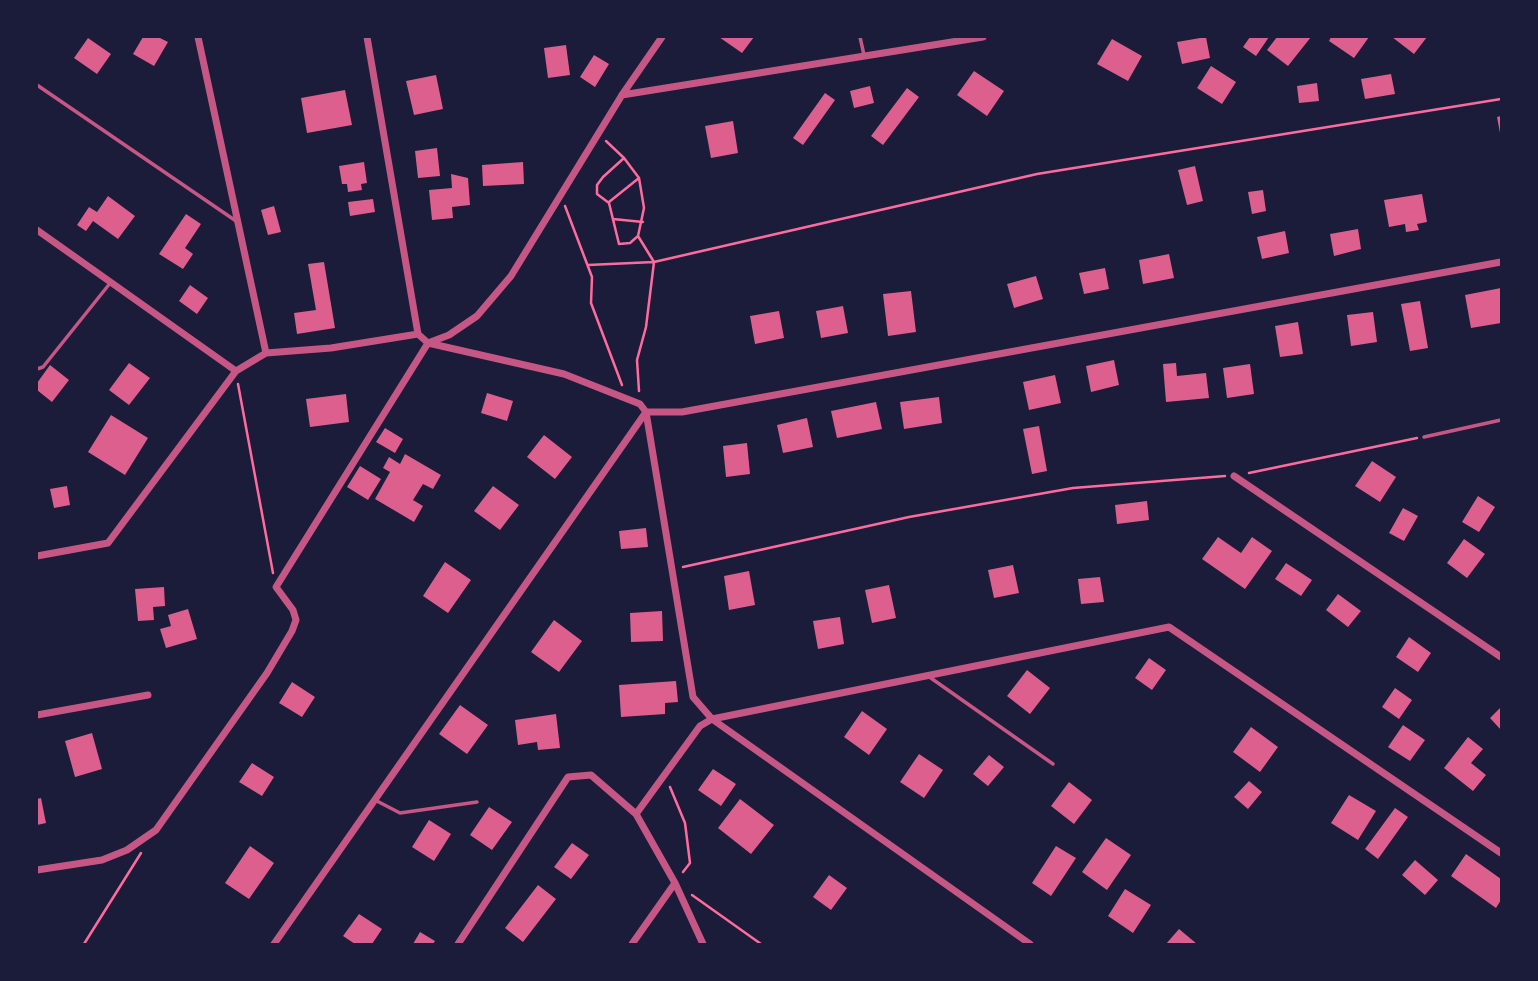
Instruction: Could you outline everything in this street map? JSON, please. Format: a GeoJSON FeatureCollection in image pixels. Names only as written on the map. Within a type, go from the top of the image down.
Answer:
{"type":"FeatureCollection","features":[{"type":"Feature","properties":{"kind":"street"},"geometry":{"type":"LineString","coordinates":[[198,37],[266,354]]}},
{"type":"Feature","properties":{"kind":"street"},"geometry":{"type":"LineString","coordinates":[[367,37],[418,334],[428,343],[564,374],[640,404],[646,412],[674,569],[693,698],[712,719],[1030,944]]}},
{"type":"Feature","properties":{"kind":"street"},"geometry":{"type":"LineString","coordinates":[[37,870],[102,860],[127,850],[156,830],[267,673],[292,631],[296,620],[293,610],[276,587],[428,343],[449,335],[471,320],[494,298],[622,95],[662,37]]}},
{"type":"Feature","properties":{"kind":"street"},"geometry":{"type":"LineString","coordinates":[[622,95],[983,37]]}},
{"type":"Feature","properties":{"kind":"street"},"geometry":{"type":"LineString","coordinates":[[37,230],[236,372]]}},
{"type":"Feature","properties":{"kind":"street"},"geometry":{"type":"LineString","coordinates":[[646,412],[682,412],[1501,262]]}},
{"type":"Feature","properties":{"kind":"street"},"geometry":{"type":"LineString","coordinates":[[37,556],[108,542],[236,372],[266,354],[331,348],[418,334]]}},
{"type":"Feature","properties":{"kind":"street"},"geometry":{"type":"LineString","coordinates":[[274,944],[646,412]]}},
{"type":"Feature","properties":{"kind":"street"},"geometry":{"type":"LineString","coordinates":[[1234,476],[1501,657]]}},
{"type":"Feature","properties":{"kind":"street"},"geometry":{"type":"LineString","coordinates":[[636,814],[700,726],[712,719],[1170,626],[1501,853]]}},
{"type":"Feature","properties":{"kind":"street"},"geometry":{"type":"LineString","coordinates":[[37,715],[148,695]]}},
{"type":"Feature","properties":{"kind":"street"},"geometry":{"type":"LineString","coordinates":[[458,944],[569,777],[592,775],[636,814],[675,883],[703,944]]}},
{"type":"Feature","properties":{"kind":"street"},"geometry":{"type":"LineString","coordinates":[[632,944],[675,883]]}},
{"type":"Feature","properties":{"kind":"lane"},"geometry":{"type":"LineString","coordinates":[[860,37],[864,55]]}},
{"type":"Feature","properties":{"kind":"lane"},"geometry":{"type":"LineString","coordinates":[[37,85],[236,221]]}},
{"type":"Feature","properties":{"kind":"lane"},"geometry":{"type":"LineString","coordinates":[[37,369],[43,367],[112,281]]}},
{"type":"Feature","properties":{"kind":"lane"},"geometry":{"type":"LineString","coordinates":[[1424,437],[1501,421]]}},
{"type":"Feature","properties":{"kind":"lane"},"geometry":{"type":"LineString","coordinates":[[926,674],[1053,764]]}},
{"type":"Feature","properties":{"kind":"lane"},"geometry":{"type":"LineString","coordinates":[[376,800],[400,813],[477,802]]}},
{"type":"Feature","properties":{"kind":"path"},"geometry":{"type":"LineString","coordinates":[[587,265],[654,262],[1037,174],[1501,99]]}},
{"type":"Feature","properties":{"kind":"path"},"geometry":{"type":"LineString","coordinates":[[606,141],[624,158],[639,178],[643,192],[643,222],[638,236],[630,243],[619,244],[609,202],[597,194],[597,185],[624,158]]}},
{"type":"Feature","properties":{"kind":"path"},"geometry":{"type":"LineString","coordinates":[[609,202],[639,178]]}},
{"type":"Feature","properties":{"kind":"path"},"geometry":{"type":"LineString","coordinates":[[560,197],[571,218],[592,277],[591,303],[626,398]]}},
{"type":"Feature","properties":{"kind":"path"},"geometry":{"type":"LineString","coordinates":[[612,219],[643,222]]}},
{"type":"Feature","properties":{"kind":"path"},"geometry":{"type":"LineString","coordinates":[[638,236],[654,262],[646,327],[637,360],[640,404]]}},
{"type":"Feature","properties":{"kind":"path"},"geometry":{"type":"LineString","coordinates":[[236,372],[276,587]]}},
{"type":"Feature","properties":{"kind":"path"},"geometry":{"type":"LineString","coordinates":[[674,569],[909,517],[1073,488],[1234,476],[1424,437]]}},
{"type":"Feature","properties":{"kind":"path"},"geometry":{"type":"LineString","coordinates":[[665,774],[685,823],[690,863],[675,883],[761,944]]}},
{"type":"Feature","properties":{"kind":"path"},"geometry":{"type":"LineString","coordinates":[[84,944],[142,853]]}},
{"type":"Feature","properties":{"kind":"building"},"geometry":{"type":"Polygon","coordinates":[[[143,37],[158,37],[168,42],[154,66],[133,54],[143,37]]]}},
{"type":"Feature","properties":{"kind":"building"},"geometry":{"type":"Polygon","coordinates":[[[719,37],[754,37],[742,53],[719,37]]]}},
{"type":"Feature","properties":{"kind":"building"},"geometry":{"type":"Polygon","coordinates":[[[1206,37],[1210,58],[1182,64],[1177,42],[1206,37]]]}},
{"type":"Feature","properties":{"kind":"building"},"geometry":{"type":"Polygon","coordinates":[[[1250,37],[1269,37],[1256,56],[1243,47],[1250,37]]]}},
{"type":"Feature","properties":{"kind":"building"},"geometry":{"type":"Polygon","coordinates":[[[1277,37],[1311,37],[1288,66],[1267,50],[1277,37]]]}},
{"type":"Feature","properties":{"kind":"building"},"geometry":{"type":"Polygon","coordinates":[[[1331,37],[1369,37],[1354,58],[1329,41],[1331,37]]]}},
{"type":"Feature","properties":{"kind":"building"},"geometry":{"type":"Polygon","coordinates":[[[1392,37],[1427,37],[1414,54],[1392,37]]]}},
{"type":"Feature","properties":{"kind":"building"},"geometry":{"type":"Polygon","coordinates":[[[88,38],[111,54],[97,74],[74,58],[88,38]]]}},
{"type":"Feature","properties":{"kind":"building"},"geometry":{"type":"Polygon","coordinates":[[[1112,39],[1142,56],[1128,81],[1097,64],[1112,39]]]}},
{"type":"Feature","properties":{"kind":"building"},"geometry":{"type":"Polygon","coordinates":[[[566,45],[570,75],[548,78],[544,48],[566,45]]]}},
{"type":"Feature","properties":{"kind":"building"},"geometry":{"type":"Polygon","coordinates":[[[594,55],[609,64],[595,87],[580,77],[594,55]]]}},
{"type":"Feature","properties":{"kind":"building"},"geometry":{"type":"Polygon","coordinates":[[[1211,66],[1236,82],[1222,104],[1197,88],[1211,66]]]}},
{"type":"Feature","properties":{"kind":"building"},"geometry":{"type":"Polygon","coordinates":[[[974,71],[1004,91],[987,116],[957,95],[974,71]]]}},
{"type":"Feature","properties":{"kind":"building"},"geometry":{"type":"Polygon","coordinates":[[[1391,74],[1395,94],[1365,99],[1361,79],[1391,74]]]}},
{"type":"Feature","properties":{"kind":"building"},"geometry":{"type":"Polygon","coordinates":[[[436,75],[443,109],[414,115],[406,81],[436,75]]]}},
{"type":"Feature","properties":{"kind":"building"},"geometry":{"type":"Polygon","coordinates":[[[1317,83],[1319,101],[1299,103],[1297,86],[1317,83]]]}},
{"type":"Feature","properties":{"kind":"building"},"geometry":{"type":"Polygon","coordinates":[[[870,86],[874,103],[854,108],[850,91],[870,86]]]}},
{"type":"Feature","properties":{"kind":"building"},"geometry":{"type":"Polygon","coordinates":[[[907,88],[919,97],[883,145],[871,136],[907,88]]]}},
{"type":"Feature","properties":{"kind":"building"},"geometry":{"type":"Polygon","coordinates":[[[345,90],[352,125],[307,133],[301,98],[345,90]]]}},
{"type":"Feature","properties":{"kind":"building"},"geometry":{"type":"Polygon","coordinates":[[[825,93],[835,100],[803,145],[793,138],[825,93]]]}},
{"type":"Feature","properties":{"kind":"building"},"geometry":{"type":"Polygon","coordinates":[[[1501,116],[1501,133],[1500,133],[1497,117],[1501,116]]]}},
{"type":"Feature","properties":{"kind":"building"},"geometry":{"type":"Polygon","coordinates":[[[733,121],[738,153],[711,158],[705,126],[733,121]]]}},
{"type":"Feature","properties":{"kind":"building"},"geometry":{"type":"Polygon","coordinates":[[[437,148],[440,176],[418,178],[415,151],[437,148]]]}},
{"type":"Feature","properties":{"kind":"building"},"geometry":{"type":"Polygon","coordinates":[[[364,162],[367,183],[361,184],[362,190],[348,192],[347,184],[342,184],[339,166],[364,162]]]}},
{"type":"Feature","properties":{"kind":"building"},"geometry":{"type":"Polygon","coordinates":[[[523,162],[524,184],[483,186],[482,165],[523,162]]]}},
{"type":"Feature","properties":{"kind":"building"},"geometry":{"type":"Polygon","coordinates":[[[1195,166],[1203,201],[1187,205],[1178,170],[1195,166]]]}},
{"type":"Feature","properties":{"kind":"building"},"geometry":{"type":"Polygon","coordinates":[[[451,174],[468,178],[470,205],[452,207],[453,218],[432,220],[429,190],[452,188],[451,174]]]}},
{"type":"Feature","properties":{"kind":"building"},"geometry":{"type":"Polygon","coordinates":[[[1263,190],[1266,211],[1252,214],[1248,192],[1263,190]]]}},
{"type":"Feature","properties":{"kind":"building"},"geometry":{"type":"Polygon","coordinates":[[[1422,194],[1427,222],[1417,224],[1419,230],[1406,232],[1405,224],[1389,227],[1384,200],[1422,194]]]}},
{"type":"Feature","properties":{"kind":"building"},"geometry":{"type":"Polygon","coordinates":[[[108,196],[135,216],[118,239],[93,221],[86,231],[77,225],[89,207],[97,212],[108,196]]]}},
{"type":"Feature","properties":{"kind":"building"},"geometry":{"type":"Polygon","coordinates":[[[373,199],[375,212],[350,216],[348,202],[373,199]]]}},
{"type":"Feature","properties":{"kind":"building"},"geometry":{"type":"Polygon","coordinates":[[[274,206],[281,232],[268,235],[261,210],[274,206]]]}},
{"type":"Feature","properties":{"kind":"building"},"geometry":{"type":"Polygon","coordinates":[[[186,214],[201,224],[185,248],[193,254],[183,269],[159,254],[186,214]]]}},
{"type":"Feature","properties":{"kind":"building"},"geometry":{"type":"Polygon","coordinates":[[[1358,229],[1361,249],[1334,256],[1330,234],[1358,229]]]}},
{"type":"Feature","properties":{"kind":"building"},"geometry":{"type":"Polygon","coordinates":[[[1285,231],[1289,253],[1262,259],[1257,237],[1285,231]]]}},
{"type":"Feature","properties":{"kind":"building"},"geometry":{"type":"Polygon","coordinates":[[[1169,254],[1174,278],[1143,284],[1139,260],[1169,254]]]}},
{"type":"Feature","properties":{"kind":"building"},"geometry":{"type":"Polygon","coordinates":[[[324,262],[335,328],[297,334],[294,313],[316,310],[308,264],[324,262]]]}},
{"type":"Feature","properties":{"kind":"building"},"geometry":{"type":"Polygon","coordinates":[[[1105,268],[1109,289],[1084,294],[1079,273],[1105,268]]]}},
{"type":"Feature","properties":{"kind":"building"},"geometry":{"type":"Polygon","coordinates":[[[1036,276],[1043,299],[1014,308],[1007,284],[1036,276]]]}},
{"type":"Feature","properties":{"kind":"building"},"geometry":{"type":"Polygon","coordinates":[[[190,285],[208,298],[197,314],[179,301],[190,285]]]}},
{"type":"Feature","properties":{"kind":"building"},"geometry":{"type":"Polygon","coordinates":[[[1501,288],[1501,323],[1471,328],[1465,295],[1501,288]]]}},
{"type":"Feature","properties":{"kind":"building"},"geometry":{"type":"Polygon","coordinates":[[[911,291],[916,332],[888,336],[883,294],[911,291]]]}},
{"type":"Feature","properties":{"kind":"building"},"geometry":{"type":"Polygon","coordinates":[[[1420,301],[1428,348],[1410,351],[1401,304],[1420,301]]]}},
{"type":"Feature","properties":{"kind":"building"},"geometry":{"type":"Polygon","coordinates":[[[843,306],[848,333],[821,338],[816,311],[843,306]]]}},
{"type":"Feature","properties":{"kind":"building"},"geometry":{"type":"Polygon","coordinates":[[[779,311],[784,338],[755,344],[750,316],[779,311]]]}},
{"type":"Feature","properties":{"kind":"building"},"geometry":{"type":"Polygon","coordinates":[[[1373,312],[1377,342],[1351,346],[1347,315],[1373,312]]]}},
{"type":"Feature","properties":{"kind":"building"},"geometry":{"type":"Polygon","coordinates":[[[1298,322],[1303,354],[1280,357],[1275,326],[1298,322]]]}},
{"type":"Feature","properties":{"kind":"building"},"geometry":{"type":"Polygon","coordinates":[[[1114,360],[1119,385],[1091,392],[1086,366],[1114,360]]]}},
{"type":"Feature","properties":{"kind":"building"},"geometry":{"type":"Polygon","coordinates":[[[129,363],[150,378],[129,405],[109,390],[129,363]]]}},
{"type":"Feature","properties":{"kind":"building"},"geometry":{"type":"Polygon","coordinates":[[[1176,363],[1177,376],[1206,373],[1209,398],[1166,402],[1163,364],[1176,363]]]}},
{"type":"Feature","properties":{"kind":"building"},"geometry":{"type":"Polygon","coordinates":[[[1250,364],[1254,394],[1227,398],[1223,368],[1250,364]]]}},
{"type":"Feature","properties":{"kind":"building"},"geometry":{"type":"Polygon","coordinates":[[[50,365],[69,380],[52,402],[37,390],[37,383],[50,365]]]}},
{"type":"Feature","properties":{"kind":"building"},"geometry":{"type":"Polygon","coordinates":[[[1055,375],[1061,403],[1029,410],[1023,382],[1055,375]]]}},
{"type":"Feature","properties":{"kind":"building"},"geometry":{"type":"Polygon","coordinates":[[[487,393],[513,401],[507,421],[481,413],[487,393]]]}},
{"type":"Feature","properties":{"kind":"building"},"geometry":{"type":"Polygon","coordinates":[[[346,394],[349,422],[310,427],[306,399],[346,394]]]}},
{"type":"Feature","properties":{"kind":"building"},"geometry":{"type":"Polygon","coordinates":[[[939,397],[942,423],[904,429],[900,402],[939,397]]]}},
{"type":"Feature","properties":{"kind":"building"},"geometry":{"type":"Polygon","coordinates":[[[876,402],[882,429],[837,438],[831,411],[876,402]]]}},
{"type":"Feature","properties":{"kind":"building"},"geometry":{"type":"Polygon","coordinates":[[[111,415],[148,438],[125,475],[88,452],[111,415]]]}},
{"type":"Feature","properties":{"kind":"building"},"geometry":{"type":"Polygon","coordinates":[[[807,418],[813,447],[783,453],[777,425],[807,418]]]}},
{"type":"Feature","properties":{"kind":"building"},"geometry":{"type":"Polygon","coordinates":[[[1039,426],[1047,471],[1032,474],[1023,429],[1039,426]]]}},
{"type":"Feature","properties":{"kind":"building"},"geometry":{"type":"Polygon","coordinates":[[[385,428],[403,439],[395,453],[376,442],[385,428]]]}},
{"type":"Feature","properties":{"kind":"building"},"geometry":{"type":"Polygon","coordinates":[[[544,435],[572,457],[555,479],[527,457],[544,435]]]}},
{"type":"Feature","properties":{"kind":"building"},"geometry":{"type":"Polygon","coordinates":[[[747,443],[750,474],[726,477],[723,446],[747,443]]]}},
{"type":"Feature","properties":{"kind":"building"},"geometry":{"type":"Polygon","coordinates":[[[405,454],[441,475],[433,489],[423,484],[413,500],[423,506],[414,522],[375,499],[390,472],[383,468],[389,457],[400,464],[405,454]]]}},
{"type":"Feature","properties":{"kind":"building"},"geometry":{"type":"Polygon","coordinates":[[[1372,461],[1396,477],[1380,502],[1355,486],[1372,461]]]}},
{"type":"Feature","properties":{"kind":"building"},"geometry":{"type":"Polygon","coordinates":[[[360,466],[381,479],[368,500],[347,487],[360,466]]]}},
{"type":"Feature","properties":{"kind":"building"},"geometry":{"type":"Polygon","coordinates":[[[67,486],[70,505],[54,508],[50,489],[67,486]]]}},
{"type":"Feature","properties":{"kind":"building"},"geometry":{"type":"Polygon","coordinates":[[[493,486],[519,505],[500,530],[474,511],[493,486]]]}},
{"type":"Feature","properties":{"kind":"building"},"geometry":{"type":"Polygon","coordinates":[[[1478,496],[1495,507],[1479,532],[1462,522],[1478,496]]]}},
{"type":"Feature","properties":{"kind":"building"},"geometry":{"type":"Polygon","coordinates":[[[1147,501],[1149,520],[1117,524],[1115,505],[1147,501]]]}},
{"type":"Feature","properties":{"kind":"building"},"geometry":{"type":"Polygon","coordinates":[[[1403,508],[1418,516],[1404,541],[1389,533],[1403,508]]]}},
{"type":"Feature","properties":{"kind":"building"},"geometry":{"type":"Polygon","coordinates":[[[646,528],[648,547],[621,549],[619,531],[646,528]]]}},
{"type":"Feature","properties":{"kind":"building"},"geometry":{"type":"Polygon","coordinates":[[[1218,537],[1241,553],[1252,537],[1272,551],[1245,589],[1202,559],[1218,537]]]}},
{"type":"Feature","properties":{"kind":"building"},"geometry":{"type":"Polygon","coordinates":[[[1464,539],[1485,554],[1467,578],[1447,563],[1464,539]]]}},
{"type":"Feature","properties":{"kind":"building"},"geometry":{"type":"Polygon","coordinates":[[[445,562],[471,580],[448,613],[423,596],[445,562]]]}},
{"type":"Feature","properties":{"kind":"building"},"geometry":{"type":"Polygon","coordinates":[[[1286,563],[1312,580],[1301,596],[1275,579],[1286,563]]]}},
{"type":"Feature","properties":{"kind":"building"},"geometry":{"type":"Polygon","coordinates":[[[1013,565],[1019,593],[994,598],[988,570],[1013,565]]]}},
{"type":"Feature","properties":{"kind":"building"},"geometry":{"type":"Polygon","coordinates":[[[749,571],[755,605],[729,610],[724,576],[749,571]]]}},
{"type":"Feature","properties":{"kind":"building"},"geometry":{"type":"Polygon","coordinates":[[[1100,577],[1104,602],[1081,604],[1078,579],[1100,577]]]}},
{"type":"Feature","properties":{"kind":"building"},"geometry":{"type":"Polygon","coordinates":[[[889,585],[896,618],[872,623],[865,590],[889,585]]]}},
{"type":"Feature","properties":{"kind":"building"},"geometry":{"type":"Polygon","coordinates":[[[164,587],[165,606],[153,607],[154,620],[138,621],[135,589],[164,587]]]}},
{"type":"Feature","properties":{"kind":"building"},"geometry":{"type":"Polygon","coordinates":[[[1338,594],[1361,611],[1348,627],[1326,610],[1338,594]]]}},
{"type":"Feature","properties":{"kind":"building"},"geometry":{"type":"Polygon","coordinates":[[[188,609],[197,639],[166,648],[160,629],[171,626],[168,615],[188,609]]]}},
{"type":"Feature","properties":{"kind":"building"},"geometry":{"type":"Polygon","coordinates":[[[662,611],[663,641],[631,642],[630,613],[662,611]]]}},
{"type":"Feature","properties":{"kind":"building"},"geometry":{"type":"Polygon","coordinates":[[[840,617],[844,644],[818,649],[813,621],[840,617]]]}},
{"type":"Feature","properties":{"kind":"building"},"geometry":{"type":"Polygon","coordinates":[[[554,620],[582,641],[559,672],[531,652],[554,620]]]}},
{"type":"Feature","properties":{"kind":"building"},"geometry":{"type":"Polygon","coordinates":[[[1409,637],[1431,653],[1418,672],[1396,657],[1409,637]]]}},
{"type":"Feature","properties":{"kind":"building"},"geometry":{"type":"Polygon","coordinates":[[[1149,658],[1166,670],[1152,690],[1135,678],[1149,658]]]}},
{"type":"Feature","properties":{"kind":"building"},"geometry":{"type":"Polygon","coordinates":[[[1027,670],[1050,688],[1030,714],[1007,696],[1027,670]]]}},
{"type":"Feature","properties":{"kind":"building"},"geometry":{"type":"Polygon","coordinates":[[[676,681],[678,702],[665,703],[665,714],[621,717],[619,685],[676,681]]]}},
{"type":"Feature","properties":{"kind":"building"},"geometry":{"type":"Polygon","coordinates":[[[292,682],[315,697],[302,717],[279,703],[292,682]]]}},
{"type":"Feature","properties":{"kind":"building"},"geometry":{"type":"Polygon","coordinates":[[[1395,688],[1412,700],[1399,719],[1382,707],[1395,688]]]}},
{"type":"Feature","properties":{"kind":"building"},"geometry":{"type":"Polygon","coordinates":[[[460,705],[488,725],[467,754],[439,734],[460,705]]]}},
{"type":"Feature","properties":{"kind":"building"},"geometry":{"type":"Polygon","coordinates":[[[1501,707],[1501,730],[1490,718],[1501,707]]]}},
{"type":"Feature","properties":{"kind":"building"},"geometry":{"type":"Polygon","coordinates":[[[862,711],[887,729],[869,755],[844,737],[862,711]]]}},
{"type":"Feature","properties":{"kind":"building"},"geometry":{"type":"Polygon","coordinates":[[[556,714],[560,748],[538,750],[537,742],[518,745],[515,720],[556,714]]]}},
{"type":"Feature","properties":{"kind":"building"},"geometry":{"type":"Polygon","coordinates":[[[1403,725],[1425,740],[1410,761],[1388,747],[1403,725]]]}},
{"type":"Feature","properties":{"kind":"building"},"geometry":{"type":"Polygon","coordinates":[[[1251,727],[1278,747],[1260,772],[1233,752],[1251,727]]]}},
{"type":"Feature","properties":{"kind":"building"},"geometry":{"type":"Polygon","coordinates":[[[92,733],[102,769],[75,777],[65,741],[92,733]]]}},
{"type":"Feature","properties":{"kind":"building"},"geometry":{"type":"Polygon","coordinates":[[[1468,737],[1483,749],[1471,763],[1486,775],[1473,791],[1444,768],[1468,737]]]}},
{"type":"Feature","properties":{"kind":"building"},"geometry":{"type":"Polygon","coordinates":[[[919,754],[943,770],[924,798],[900,782],[919,754]]]}},
{"type":"Feature","properties":{"kind":"building"},"geometry":{"type":"Polygon","coordinates":[[[989,755],[1004,767],[988,786],[973,774],[989,755]]]}},
{"type":"Feature","properties":{"kind":"building"},"geometry":{"type":"Polygon","coordinates":[[[252,763],[274,777],[262,796],[239,782],[252,763]]]}},
{"type":"Feature","properties":{"kind":"building"},"geometry":{"type":"Polygon","coordinates":[[[713,769],[736,784],[721,806],[698,790],[713,769]]]}},
{"type":"Feature","properties":{"kind":"building"},"geometry":{"type":"Polygon","coordinates":[[[1249,781],[1262,792],[1248,809],[1234,797],[1249,781]]]}},
{"type":"Feature","properties":{"kind":"building"},"geometry":{"type":"Polygon","coordinates":[[[1069,782],[1092,800],[1074,824],[1051,806],[1069,782]]]}},
{"type":"Feature","properties":{"kind":"building"},"geometry":{"type":"Polygon","coordinates":[[[1349,795],[1376,811],[1358,840],[1331,823],[1349,795]]]}},
{"type":"Feature","properties":{"kind":"building"},"geometry":{"type":"Polygon","coordinates":[[[41,798],[46,823],[37,825],[37,799],[41,798]]]}},
{"type":"Feature","properties":{"kind":"building"},"geometry":{"type":"Polygon","coordinates":[[[740,799],[774,825],[751,854],[718,828],[740,799]]]}},
{"type":"Feature","properties":{"kind":"building"},"geometry":{"type":"Polygon","coordinates":[[[489,807],[512,822],[492,850],[470,835],[489,807]]]}},
{"type":"Feature","properties":{"kind":"building"},"geometry":{"type":"Polygon","coordinates":[[[1395,808],[1408,817],[1378,859],[1365,849],[1395,808]]]}},
{"type":"Feature","properties":{"kind":"building"},"geometry":{"type":"Polygon","coordinates":[[[429,820],[451,834],[434,861],[412,847],[429,820]]]}},
{"type":"Feature","properties":{"kind":"building"},"geometry":{"type":"Polygon","coordinates":[[[1106,838],[1131,855],[1107,890],[1082,872],[1106,838]]]}},
{"type":"Feature","properties":{"kind":"building"},"geometry":{"type":"Polygon","coordinates":[[[572,843],[589,855],[571,879],[554,867],[572,843]]]}},
{"type":"Feature","properties":{"kind":"building"},"geometry":{"type":"Polygon","coordinates":[[[250,846],[274,863],[249,899],[225,883],[250,846]]]}},
{"type":"Feature","properties":{"kind":"building"},"geometry":{"type":"Polygon","coordinates":[[[1056,846],[1076,858],[1051,896],[1032,883],[1056,846]]]}},
{"type":"Feature","properties":{"kind":"building"},"geometry":{"type":"Polygon","coordinates":[[[1466,854],[1501,879],[1501,900],[1496,908],[1451,876],[1466,854]]]}},
{"type":"Feature","properties":{"kind":"building"},"geometry":{"type":"Polygon","coordinates":[[[1415,860],[1438,880],[1425,895],[1402,875],[1415,860]]]}},
{"type":"Feature","properties":{"kind":"building"},"geometry":{"type":"Polygon","coordinates":[[[829,875],[847,888],[831,910],[813,897],[829,875]]]}},
{"type":"Feature","properties":{"kind":"building"},"geometry":{"type":"Polygon","coordinates":[[[538,885],[556,899],[523,942],[505,928],[538,885]]]}},
{"type":"Feature","properties":{"kind":"building"},"geometry":{"type":"Polygon","coordinates":[[[1125,889],[1151,905],[1133,933],[1108,916],[1125,889]]]}},
{"type":"Feature","properties":{"kind":"building"},"geometry":{"type":"Polygon","coordinates":[[[359,914],[382,929],[372,944],[355,944],[343,936],[359,914]]]}},
{"type":"Feature","properties":{"kind":"building"},"geometry":{"type":"Polygon","coordinates":[[[1179,929],[1197,944],[1166,944],[1179,929]]]}},
{"type":"Feature","properties":{"kind":"building"},"geometry":{"type":"Polygon","coordinates":[[[420,932],[435,941],[433,944],[413,944],[420,932]]]}}]}
